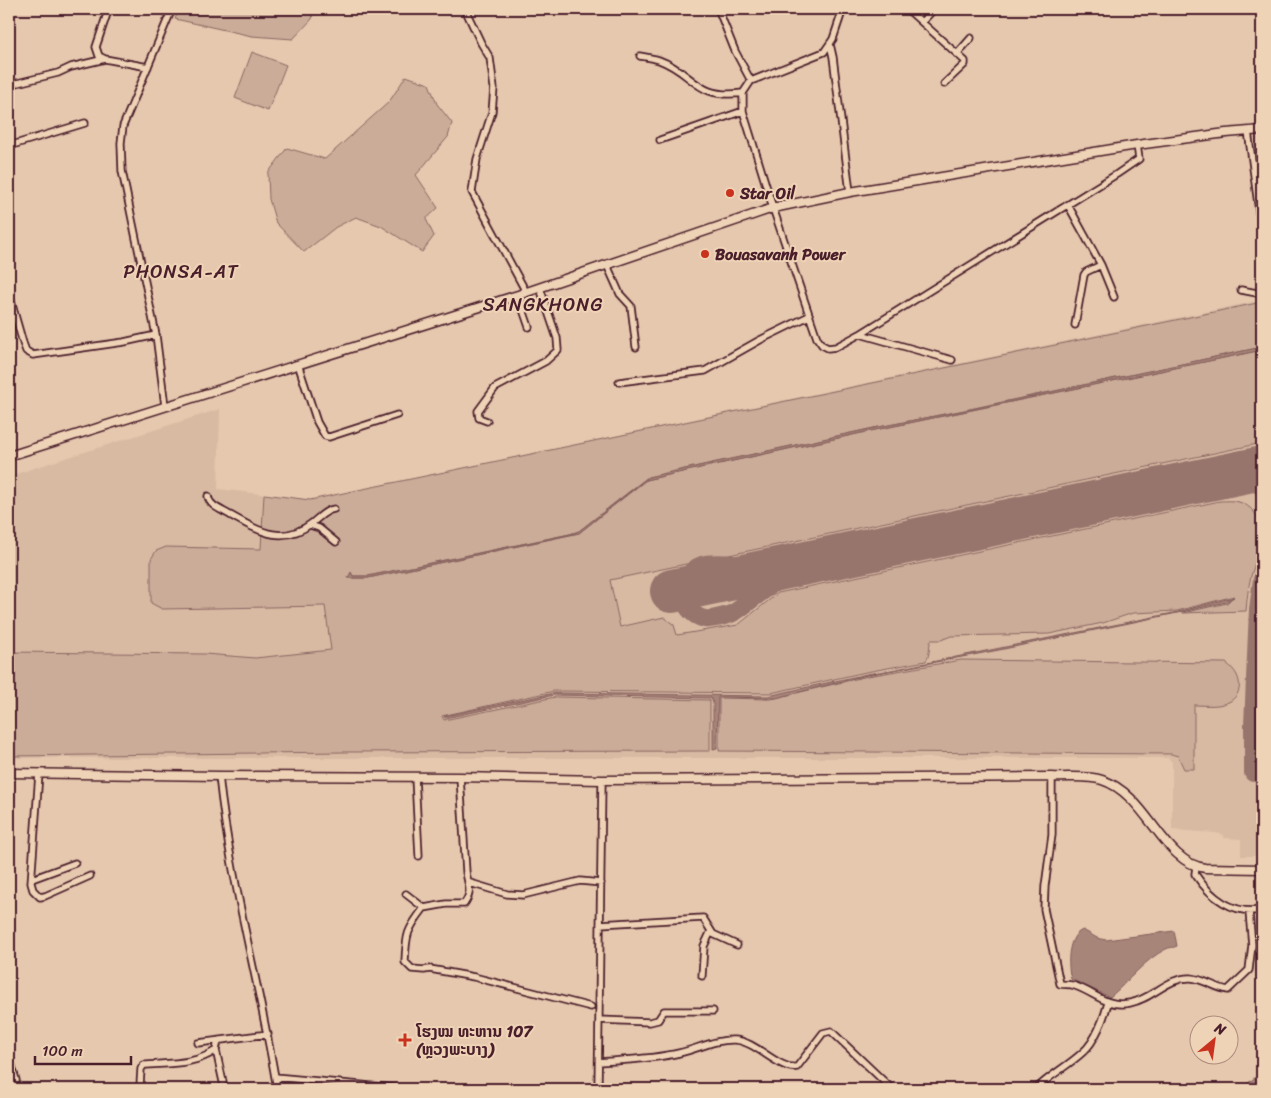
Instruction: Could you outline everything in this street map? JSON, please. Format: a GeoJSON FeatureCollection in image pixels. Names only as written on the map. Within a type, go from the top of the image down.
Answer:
{"type":"FeatureCollection","features":[{"type":"Feature","properties":{"kind":"main road"},"geometry":{"type":"LineString","coordinates":[[9,456],[522,294],[773,208],[850,192],[1137,145],[1262,130]]}},
{"type":"Feature","properties":{"kind":"main road"},"geometry":{"type":"LineString","coordinates":[[9,773],[602,780],[1097,778],[1119,788],[1135,802],[1178,855],[1196,867],[1262,869]]}},
{"type":"Feature","properties":{"kind":"street"},"geometry":{"type":"LineString","coordinates":[[108,9],[108,14],[96,47],[99,56],[105,59],[148,67]]}},
{"type":"Feature","properties":{"kind":"street"},"geometry":{"type":"LineString","coordinates":[[165,406],[156,334],[122,171],[121,143],[123,126],[172,9]]}},
{"type":"Feature","properties":{"kind":"street"},"geometry":{"type":"LineString","coordinates":[[465,9],[490,58],[494,88],[492,112],[477,159],[472,192],[522,294],[529,327]]}},
{"type":"Feature","properties":{"kind":"street"},"geometry":{"type":"LineString","coordinates":[[716,9],[751,81]]}},
{"type":"Feature","properties":{"kind":"street"},"geometry":{"type":"LineString","coordinates":[[843,9],[830,44],[824,52],[751,81],[743,93],[743,111],[773,208],[817,338],[822,345],[828,348],[836,347],[860,334],[1139,159],[1137,145]]}},
{"type":"Feature","properties":{"kind":"street"},"geometry":{"type":"LineString","coordinates":[[907,9],[965,61],[965,64],[944,84]]}},
{"type":"Feature","properties":{"kind":"street"},"geometry":{"type":"LineString","coordinates":[[922,22],[934,9]]}},
{"type":"Feature","properties":{"kind":"street"},"geometry":{"type":"LineString","coordinates":[[957,54],[971,38]]}},
{"type":"Feature","properties":{"kind":"street"},"geometry":{"type":"LineString","coordinates":[[830,44],[850,192]]}},
{"type":"Feature","properties":{"kind":"street"},"geometry":{"type":"LineString","coordinates":[[640,56],[659,60],[677,70],[696,85],[717,94],[743,93]]}},
{"type":"Feature","properties":{"kind":"street"},"geometry":{"type":"LineString","coordinates":[[9,85],[105,59]]}},
{"type":"Feature","properties":{"kind":"street"},"geometry":{"type":"LineString","coordinates":[[660,140],[743,111]]}},
{"type":"Feature","properties":{"kind":"street"},"geometry":{"type":"LineString","coordinates":[[9,146],[85,123]]}},
{"type":"Feature","properties":{"kind":"street"},"geometry":{"type":"LineString","coordinates":[[1248,131],[1262,234]]}},
{"type":"Feature","properties":{"kind":"street"},"geometry":{"type":"LineString","coordinates":[[1068,205],[1101,265],[1114,297]]}},
{"type":"Feature","properties":{"kind":"street"},"geometry":{"type":"LineString","coordinates":[[607,265],[620,294],[631,306],[636,347]]}},
{"type":"Feature","properties":{"kind":"street"},"geometry":{"type":"LineString","coordinates":[[1075,325],[1084,275],[1086,272],[1101,265]]}},
{"type":"Feature","properties":{"kind":"street"},"geometry":{"type":"LineString","coordinates":[[487,421],[479,418],[478,411],[495,388],[546,361],[558,350],[557,338],[540,288]]}},
{"type":"Feature","properties":{"kind":"street"},"geometry":{"type":"LineString","coordinates":[[1241,290],[1257,293],[1262,290]]}},
{"type":"Feature","properties":{"kind":"street"},"geometry":{"type":"LineString","coordinates":[[9,294],[26,351],[32,355],[124,342],[156,334]]}},
{"type":"Feature","properties":{"kind":"street"},"geometry":{"type":"LineString","coordinates":[[619,382],[705,371],[760,340],[809,316]]}},
{"type":"Feature","properties":{"kind":"street"},"geometry":{"type":"LineString","coordinates":[[860,334],[952,360]]}},
{"type":"Feature","properties":{"kind":"street"},"geometry":{"type":"LineString","coordinates":[[298,364],[317,422],[325,436],[330,437],[397,415]]}},
{"type":"Feature","properties":{"kind":"street"},"geometry":{"type":"LineString","coordinates":[[208,496],[208,500],[215,506],[252,527],[273,535],[285,536],[298,532],[328,510],[334,509]]}},
{"type":"Feature","properties":{"kind":"street"},"geometry":{"type":"LineString","coordinates":[[310,525],[319,528],[336,542]]}},
{"type":"Feature","properties":{"kind":"street"},"geometry":{"type":"LineString","coordinates":[[39,774],[31,886],[40,897],[90,876]]}},
{"type":"Feature","properties":{"kind":"street"},"geometry":{"type":"LineString","coordinates":[[218,776],[223,815],[268,1034],[277,1089]]}},
{"type":"Feature","properties":{"kind":"street"},"geometry":{"type":"LineString","coordinates":[[415,777],[419,856]]}},
{"type":"Feature","properties":{"kind":"street"},"geometry":{"type":"LineString","coordinates":[[460,777],[466,872],[470,883],[468,899],[464,904],[446,904],[424,908],[409,928],[406,943],[406,962],[412,969],[430,969],[474,977],[591,1007]]}},
{"type":"Feature","properties":{"kind":"street"},"geometry":{"type":"LineString","coordinates":[[1052,777],[1052,836],[1044,908],[1059,982],[1062,985],[1071,985],[1108,1003],[1130,1003],[1147,997],[1175,980],[1191,978],[1226,990],[1229,989],[1250,970],[1252,946],[1249,912]]}},
{"type":"Feature","properties":{"kind":"street"},"geometry":{"type":"LineString","coordinates":[[598,1089],[602,780]]}},
{"type":"Feature","properties":{"kind":"street"},"geometry":{"type":"LineString","coordinates":[[32,879],[75,863]]}},
{"type":"Feature","properties":{"kind":"street"},"geometry":{"type":"LineString","coordinates":[[1196,867],[1195,874],[1204,888],[1217,898],[1233,907],[1249,912],[1262,910]]}},
{"type":"Feature","properties":{"kind":"street"},"geometry":{"type":"LineString","coordinates":[[470,883],[507,894],[524,896],[580,881],[601,883]]}},
{"type":"Feature","properties":{"kind":"street"},"geometry":{"type":"LineString","coordinates":[[406,894],[424,908]]}},
{"type":"Feature","properties":{"kind":"street"},"geometry":{"type":"LineString","coordinates":[[600,924],[701,917],[706,920],[711,931],[718,937],[737,944]]}},
{"type":"Feature","properties":{"kind":"street"},"geometry":{"type":"LineString","coordinates":[[702,976],[704,946],[711,931]]}},
{"type":"Feature","properties":{"kind":"street"},"geometry":{"type":"LineString","coordinates":[[1036,1089],[1045,1080],[1084,1052],[1102,1023],[1108,1003]]}},
{"type":"Feature","properties":{"kind":"street"},"geometry":{"type":"LineString","coordinates":[[599,1020],[650,1022],[658,1020],[664,1011],[713,1011]]}},
{"type":"Feature","properties":{"kind":"street"},"geometry":{"type":"LineString","coordinates":[[599,1062],[680,1053],[714,1042],[735,1040],[750,1044],[794,1068],[797,1067],[822,1033],[831,1031],[892,1089]]}},
{"type":"Feature","properties":{"kind":"street"},"geometry":{"type":"LineString","coordinates":[[198,1043],[268,1034]]}},
{"type":"Feature","properties":{"kind":"street"},"geometry":{"type":"LineString","coordinates":[[218,1041],[216,1050],[223,1082]]}},
{"type":"Feature","properties":{"kind":"street"},"geometry":{"type":"LineString","coordinates":[[140,1085],[141,1069],[144,1065],[186,1062],[203,1058],[216,1050]]}},
{"type":"Feature","properties":{"kind":"street"},"geometry":{"type":"LineString","coordinates":[[9,1056],[16,1080],[16,1089]]}},
{"type":"Feature","properties":{"kind":"street"},"geometry":{"type":"LineString","coordinates":[[275,1077],[402,1089]]}},
{"type":"Feature","properties":{"kind":"shaded area"},"geometry":{"type":"Polygon","coordinates":[[[179,9],[314,9],[312,19],[293,39],[252,36],[175,19],[179,9]]]}},
{"type":"Feature","properties":{"kind":"shaded area"},"geometry":{"type":"Polygon","coordinates":[[[252,52],[286,65],[268,111],[235,98],[252,52]]]}},
{"type":"Feature","properties":{"kind":"shaded area"},"geometry":{"type":"Polygon","coordinates":[[[406,76],[429,84],[437,104],[452,123],[448,137],[416,175],[438,208],[426,219],[434,236],[422,252],[381,226],[356,217],[336,227],[304,252],[276,223],[269,199],[268,173],[287,148],[325,159],[389,102],[406,76]]]}},
{"type":"Feature","properties":{"kind":"shaded area"},"geometry":{"type":"Polygon","coordinates":[[[1262,300],[1262,839],[1260,839],[1260,856],[1241,856],[1241,839],[1224,838],[1224,835],[1216,833],[1172,830],[1172,762],[1168,758],[9,758],[9,476],[220,409],[218,489],[310,500],[1262,300]]]}},
{"type":"Feature","properties":{"kind":"shaded area"},"geometry":{"type":"Polygon","coordinates":[[[1262,302],[1262,347],[648,477],[579,531],[368,576],[353,576],[351,573],[349,578],[368,578],[579,533],[650,479],[875,430],[1262,350],[1262,443],[610,580],[620,627],[664,617],[674,625],[677,635],[738,625],[778,593],[1220,501],[1232,501],[1245,504],[1250,508],[1258,518],[1262,530],[1260,547],[1249,585],[1246,611],[1183,613],[1227,603],[1234,596],[1177,611],[1133,613],[1103,623],[1049,634],[951,636],[941,640],[931,640],[926,661],[771,693],[554,691],[442,716],[444,720],[555,697],[710,700],[710,751],[344,752],[9,756],[9,652],[205,654],[255,658],[331,650],[325,606],[162,609],[151,603],[151,559],[156,551],[166,547],[261,549],[264,494],[310,500],[1262,302]]]}},
{"type":"Feature","properties":{"kind":"shaded area"},"geometry":{"type":"Polygon","coordinates":[[[1262,347],[1262,350],[875,430],[645,480],[579,533],[368,578],[348,578],[351,572],[353,576],[368,576],[579,531],[648,477],[1262,347]]]}},
{"type":"Feature","properties":{"kind":"shaded area"},"geometry":{"type":"Polygon","coordinates":[[[1234,597],[1226,602],[1182,612],[867,675],[776,698],[718,697],[717,748],[713,749],[713,703],[711,698],[554,695],[445,718],[444,716],[554,693],[768,696],[867,674],[1178,612],[1234,597]]]}},
{"type":"Feature","properties":{"kind":"shaded area"},"geometry":{"type":"Polygon","coordinates":[[[961,660],[1226,663],[1237,675],[1239,688],[1233,699],[1227,703],[1194,705],[1194,769],[1184,769],[1178,756],[1171,754],[719,751],[719,698],[771,699],[868,676],[961,660]]]}},
{"type":"Feature","properties":{"kind":"shaded area"},"geometry":{"type":"Polygon","coordinates":[[[1083,930],[1097,938],[1106,940],[1174,931],[1177,946],[1167,948],[1151,959],[1110,997],[1071,979],[1069,959],[1071,944],[1078,933],[1083,930]]]}},
{"type":"Feature","properties":{"kind":"shaded area"},"geometry":{"type":"Polygon","coordinates":[[[1262,1072],[1262,1089],[1241,1089],[1262,1072]]]}},
{"type":"Feature","properties":{"kind":"taxiway"},"geometry":{"type":"LineString","coordinates":[[1235,473],[1248,477],[1262,487]]}},
{"type":"Feature","properties":{"kind":"taxiway"},"geometry":{"type":"LineString","coordinates":[[775,570],[717,563],[702,565],[688,576],[685,584],[685,602],[696,615],[705,619],[714,619],[728,615],[734,613],[794,569],[805,563],[815,561]]}},
{"type":"Feature","properties":{"kind":"taxiway"},"geometry":{"type":"LineString","coordinates":[[1253,773],[1258,609],[1262,579]]}},
{"type":"Feature","properties":{"kind":"runway"},"geometry":{"type":"LineString","coordinates":[[672,591],[1262,468]]}},
{"type":"Feature","properties":{"kind":"place","name":"Star Oil"},"geometry":{"type":"Point","coordinates":[730,193]}},
{"type":"Feature","properties":{"kind":"place","name":"Bouasavanh Power"},"geometry":{"type":"Point","coordinates":[705,254]}},
{"type":"Feature","properties":{"kind":"place","name":"ໂຮງໝ ທະຫານ 107 (ຫຼວງພະບາງ)"},"geometry":{"type":"Point","coordinates":[405,1040]}},
{"type":"Feature","properties":{"kind":"district","name":"PHONSA-AT"},"geometry":{"type":"Point","coordinates":[181,271]}},
{"type":"Feature","properties":{"kind":"district","name":"SANGKHONG"},"geometry":{"type":"Point","coordinates":[543,304]}}]}
